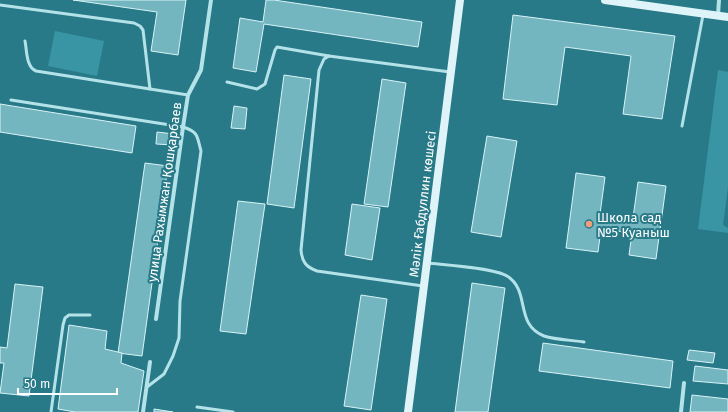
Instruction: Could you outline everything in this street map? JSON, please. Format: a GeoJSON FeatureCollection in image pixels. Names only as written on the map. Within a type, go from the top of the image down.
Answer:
{"type":"FeatureCollection","features":[{"type":"Feature","properties":{"kind":"street","name":"улица Рахымжан Қошқарбаев"},"geometry":{"type":"LineString","coordinates":[[156,319],[188,96],[201,70],[211,0]]}},
{"type":"Feature","properties":{"kind":"street","name":"Мәлік Ғабдуллин көшесі"},"geometry":{"type":"LineString","coordinates":[[408,412],[460,0]]}},
{"type":"Feature","properties":{"kind":"street"},"geometry":{"type":"LineString","coordinates":[[605,0],[728,17]]}},
{"type":"Feature","properties":{"kind":"street"},"geometry":{"type":"LineString","coordinates":[[718,15],[719,0]]}},
{"type":"Feature","properties":{"kind":"street"},"geometry":{"type":"LineString","coordinates":[[143,412],[150,362]]}},
{"type":"Feature","properties":{"kind":"street"},"geometry":{"type":"LineString","coordinates":[[681,412],[684,383]]}},
{"type":"Feature","properties":{"kind":"lane"},"geometry":{"type":"LineString","coordinates":[[0,5],[134,23],[140,26],[143,30],[150,89]]}},
{"type":"Feature","properties":{"kind":"lane"},"geometry":{"type":"LineString","coordinates":[[682,126],[703,13]]}},
{"type":"Feature","properties":{"kind":"lane"},"geometry":{"type":"LineString","coordinates":[[25,41],[29,66],[32,70],[188,96]]}},
{"type":"Feature","properties":{"kind":"lane"},"geometry":{"type":"LineString","coordinates":[[227,82],[257,89],[262,87],[265,84],[274,50],[277,47],[329,56],[450,72]]}},
{"type":"Feature","properties":{"kind":"lane"},"geometry":{"type":"LineString","coordinates":[[329,56],[324,59],[319,70],[301,250],[302,258],[308,267],[317,271],[423,286]]}},
{"type":"Feature","properties":{"kind":"lane"},"geometry":{"type":"LineString","coordinates":[[11,100],[183,127],[192,130],[197,137],[201,152],[180,301],[179,338],[173,356],[164,374],[146,388]]}},
{"type":"Feature","properties":{"kind":"lane"},"geometry":{"type":"LineString","coordinates":[[427,262],[497,272],[508,276],[516,285],[521,296],[525,318],[529,325],[537,333],[546,337],[584,342]]}},
{"type":"Feature","properties":{"kind":"lane"},"geometry":{"type":"LineString","coordinates":[[51,412],[65,318],[69,314],[90,315]]}},
{"type":"Feature","properties":{"kind":"lane"},"geometry":{"type":"LineString","coordinates":[[197,407],[233,412]]}},
{"type":"Feature","properties":{"kind":"shaded area"},"geometry":{"type":"Polygon","coordinates":[[[55,31],[104,41],[97,76],[48,66],[55,31]]]}},
{"type":"Feature","properties":{"kind":"shaded area"},"geometry":{"type":"Polygon","coordinates":[[[718,70],[728,72],[728,187],[723,225],[728,228],[728,233],[698,229],[718,70]]]}},
{"type":"Feature","properties":{"kind":"building"},"geometry":{"type":"Polygon","coordinates":[[[73,0],[186,0],[178,55],[151,51],[157,12],[73,0]]]}},
{"type":"Feature","properties":{"kind":"building"},"geometry":{"type":"Polygon","coordinates":[[[266,0],[422,22],[418,47],[264,24],[256,72],[233,68],[240,18],[263,22],[266,0]]]}},
{"type":"Feature","properties":{"kind":"building"},"geometry":{"type":"Polygon","coordinates":[[[513,15],[675,36],[662,119],[623,114],[631,56],[565,47],[557,105],[503,99],[513,15]]]}},
{"type":"Feature","properties":{"kind":"building"},"geometry":{"type":"Polygon","coordinates":[[[284,75],[311,79],[294,208],[267,204],[284,75]]]}},
{"type":"Feature","properties":{"kind":"building"},"geometry":{"type":"Polygon","coordinates":[[[382,79],[406,83],[388,207],[364,204],[382,79]]]}},
{"type":"Feature","properties":{"kind":"building"},"geometry":{"type":"Polygon","coordinates":[[[0,104],[136,126],[132,153],[0,132],[0,104]]]}},
{"type":"Feature","properties":{"kind":"building"},"geometry":{"type":"Polygon","coordinates":[[[234,106],[247,108],[245,129],[231,128],[234,106]]]}},
{"type":"Feature","properties":{"kind":"building"},"geometry":{"type":"Polygon","coordinates":[[[157,132],[174,134],[173,145],[156,144],[157,132]]]}},
{"type":"Feature","properties":{"kind":"building"},"geometry":{"type":"Polygon","coordinates":[[[487,136],[517,141],[501,237],[471,232],[487,136]]]}},
{"type":"Feature","properties":{"kind":"building"},"geometry":{"type":"Polygon","coordinates":[[[145,163],[168,166],[142,356],[118,353],[145,163]]]}},
{"type":"Feature","properties":{"kind":"building"},"geometry":{"type":"Polygon","coordinates":[[[576,173],[605,177],[600,214],[633,218],[638,182],[666,186],[656,259],[629,255],[632,233],[601,229],[598,252],[566,248],[576,173]]]}},
{"type":"Feature","properties":{"kind":"building"},"geometry":{"type":"Polygon","coordinates":[[[238,201],[265,204],[246,334],[220,331],[238,201]]]}},
{"type":"Feature","properties":{"kind":"building"},"geometry":{"type":"Polygon","coordinates":[[[352,204],[380,208],[372,260],[345,255],[352,204]]]}},
{"type":"Feature","properties":{"kind":"building"},"geometry":{"type":"Polygon","coordinates":[[[472,283],[505,288],[488,412],[455,412],[472,283]]]}},
{"type":"Feature","properties":{"kind":"building"},"geometry":{"type":"Polygon","coordinates":[[[15,284],[43,287],[29,396],[0,393],[4,363],[0,363],[0,347],[7,348],[15,284]]]}},
{"type":"Feature","properties":{"kind":"building"},"geometry":{"type":"Polygon","coordinates":[[[361,295],[387,299],[371,410],[344,406],[361,295]]]}},
{"type":"Feature","properties":{"kind":"building"},"geometry":{"type":"Polygon","coordinates":[[[69,325],[107,331],[105,349],[122,353],[121,363],[144,371],[138,412],[75,412],[58,409],[69,325]]]}},
{"type":"Feature","properties":{"kind":"building"},"geometry":{"type":"Polygon","coordinates":[[[543,343],[673,361],[670,388],[539,371],[543,343]]]}},
{"type":"Feature","properties":{"kind":"building"},"geometry":{"type":"Polygon","coordinates":[[[689,350],[715,353],[713,363],[687,360],[689,350]]]}},
{"type":"Feature","properties":{"kind":"building"},"geometry":{"type":"Polygon","coordinates":[[[695,366],[728,370],[728,384],[693,381],[695,366]]]}},
{"type":"Feature","properties":{"kind":"building"},"geometry":{"type":"Polygon","coordinates":[[[692,395],[728,399],[728,412],[690,412],[692,395]]]}},
{"type":"Feature","properties":{"kind":"building"},"geometry":{"type":"Polygon","coordinates":[[[154,409],[173,412],[154,412],[154,409]]]}},
{"type":"Feature","properties":{"kind":"place","name":"Школа сад №5 Куаныш"},"geometry":{"type":"Point","coordinates":[589,224]}}]}
